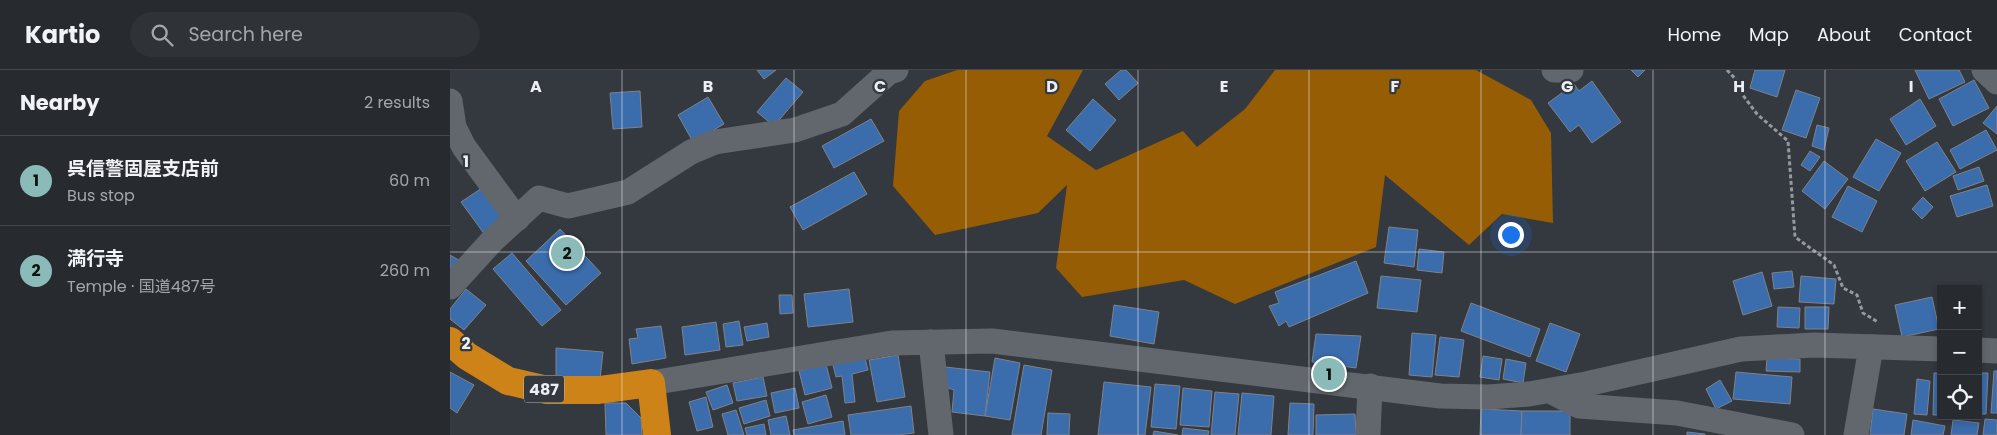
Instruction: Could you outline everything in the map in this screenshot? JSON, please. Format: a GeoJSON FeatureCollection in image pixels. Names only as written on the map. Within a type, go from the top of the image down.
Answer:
{"type":"FeatureCollection","features":[{"type":"Feature","properties":{"kind":"highway","name":"487"},"geometry":{"type":"LineString","coordinates":[[450,341],[467,356],[508,381],[547,390],[599,390],[651,383]]}},
{"type":"Feature","properties":{"kind":"highway"},"geometry":{"type":"LineString","coordinates":[[651,383],[657,435]]}},
{"type":"Feature","properties":{"kind":"street"},"geometry":{"type":"LineString","coordinates":[[450,287],[492,241],[540,198],[568,206],[628,192],[691,152],[715,142],[795,130],[842,114],[889,72],[896,70]]}},
{"type":"Feature","properties":{"kind":"street"},"geometry":{"type":"LineString","coordinates":[[1554,70],[1571,70]]}},
{"type":"Feature","properties":{"kind":"street"},"geometry":{"type":"LineString","coordinates":[[1984,70],[1997,82]]}},
{"type":"Feature","properties":{"kind":"street"},"geometry":{"type":"LineString","coordinates":[[450,101],[454,127],[464,147],[516,219]]}},
{"type":"Feature","properties":{"kind":"street"},"geometry":{"type":"LineString","coordinates":[[651,383],[892,343],[992,341],[1440,396],[1488,397],[1530,394],[1741,349],[1814,346],[1937,349]]}},
{"type":"Feature","properties":{"kind":"street"},"geometry":{"type":"LineString","coordinates":[[931,342],[941,435]]}},
{"type":"Feature","properties":{"kind":"street"},"geometry":{"type":"LineString","coordinates":[[1856,435],[1883,347]]}},
{"type":"Feature","properties":{"kind":"street"},"geometry":{"type":"LineString","coordinates":[[1982,350],[1997,351]]}},
{"type":"Feature","properties":{"kind":"street"},"geometry":{"type":"LineString","coordinates":[[1368,435],[1370,386]]}},
{"type":"Feature","properties":{"kind":"street"},"geometry":{"type":"LineString","coordinates":[[1550,390],[1579,406],[1677,413],[1792,435]]}},
{"type":"Feature","properties":{"kind":"path"},"geometry":{"type":"LineString","coordinates":[[1727,70],[1743,87],[1742,94],[1757,114],[1788,142],[1795,237],[1834,265],[1844,288],[1857,295],[1863,313],[1890,329],[1883,347]]}},
{"type":"Feature","properties":{"kind":"shaded area"},"geometry":{"type":"Polygon","coordinates":[[[957,70],[1083,70],[1047,136],[1096,170],[1183,131],[1197,147],[1245,109],[1275,70],[1476,70],[1531,100],[1551,133],[1553,223],[1502,214],[1469,245],[1385,175],[1376,247],[1235,304],[1184,280],[1082,297],[1056,268],[1067,185],[1038,213],[935,235],[893,186],[899,111],[925,81],[957,70]]]}},
{"type":"Feature","properties":{"kind":"building"},"geometry":{"type":"Polygon","coordinates":[[[757,70],[776,70],[764,79],[757,70]]]}},
{"type":"Feature","properties":{"kind":"building"},"geometry":{"type":"Polygon","coordinates":[[[1121,70],[1126,70],[1138,83],[1119,100],[1105,84],[1121,70]]]}},
{"type":"Feature","properties":{"kind":"building"},"geometry":{"type":"Polygon","coordinates":[[[1631,70],[1645,70],[1638,77],[1631,70]]]}},
{"type":"Feature","properties":{"kind":"building"},"geometry":{"type":"Polygon","coordinates":[[[1755,70],[1785,70],[1777,97],[1750,88],[1755,70]]]}},
{"type":"Feature","properties":{"kind":"building"},"geometry":{"type":"Polygon","coordinates":[[[1915,70],[1959,70],[1965,82],[1929,99],[1915,70]]]}},
{"type":"Feature","properties":{"kind":"building"},"geometry":{"type":"Polygon","coordinates":[[[786,78],[803,92],[774,126],[757,112],[786,78]]]}},
{"type":"Feature","properties":{"kind":"building"},"geometry":{"type":"Polygon","coordinates":[[[1974,80],[1989,108],[1953,126],[1939,99],[1974,80]]]}},
{"type":"Feature","properties":{"kind":"building"},"geometry":{"type":"Polygon","coordinates":[[[1592,81],[1621,122],[1592,143],[1579,125],[1570,132],[1548,103],[1574,84],[1579,91],[1592,81]]]}},
{"type":"Feature","properties":{"kind":"building"},"geometry":{"type":"Polygon","coordinates":[[[1796,90],[1820,98],[1806,138],[1782,130],[1796,90]]]}},
{"type":"Feature","properties":{"kind":"building"},"geometry":{"type":"Polygon","coordinates":[[[640,91],[642,127],[613,129],[610,93],[640,91]]]}},
{"type":"Feature","properties":{"kind":"building"},"geometry":{"type":"Polygon","coordinates":[[[708,97],[724,124],[693,142],[678,115],[708,97]]]}},
{"type":"Feature","properties":{"kind":"building"},"geometry":{"type":"Polygon","coordinates":[[[1093,99],[1116,120],[1090,151],[1066,130],[1093,99]]]}},
{"type":"Feature","properties":{"kind":"building"},"geometry":{"type":"Polygon","coordinates":[[[1920,99],[1936,126],[1906,145],[1890,119],[1920,99]]]}},
{"type":"Feature","properties":{"kind":"building"},"geometry":{"type":"Polygon","coordinates":[[[1997,106],[1997,134],[1983,123],[1997,106]]]}},
{"type":"Feature","properties":{"kind":"building"},"geometry":{"type":"Polygon","coordinates":[[[871,119],[884,141],[834,168],[822,146],[871,119]]]}},
{"type":"Feature","properties":{"kind":"building"},"geometry":{"type":"Polygon","coordinates":[[[1817,125],[1829,128],[1824,150],[1812,146],[1817,125]]]}},
{"type":"Feature","properties":{"kind":"building"},"geometry":{"type":"Polygon","coordinates":[[[1986,130],[1997,150],[1960,169],[1950,150],[1986,130]]]}},
{"type":"Feature","properties":{"kind":"building"},"geometry":{"type":"Polygon","coordinates":[[[1876,139],[1901,153],[1879,191],[1853,177],[1876,139]]]}},
{"type":"Feature","properties":{"kind":"building"},"geometry":{"type":"Polygon","coordinates":[[[1937,142],[1956,172],[1925,191],[1906,161],[1937,142]]]}},
{"type":"Feature","properties":{"kind":"building"},"geometry":{"type":"Polygon","coordinates":[[[1810,151],[1820,157],[1810,171],[1801,165],[1810,151]]]}},
{"type":"Feature","properties":{"kind":"building"},"geometry":{"type":"Polygon","coordinates":[[[1824,161],[1848,179],[1825,209],[1802,191],[1824,161]]]}},
{"type":"Feature","properties":{"kind":"building"},"geometry":{"type":"Polygon","coordinates":[[[1979,167],[1984,181],[1958,190],[1953,176],[1979,167]]]}},
{"type":"Feature","properties":{"kind":"building"},"geometry":{"type":"Polygon","coordinates":[[[854,172],[867,194],[803,230],[790,207],[854,172]]]}},
{"type":"Feature","properties":{"kind":"building"},"geometry":{"type":"Polygon","coordinates":[[[1987,185],[1993,206],[1957,217],[1950,196],[1987,185]]]}},
{"type":"Feature","properties":{"kind":"building"},"geometry":{"type":"Polygon","coordinates":[[[485,186],[509,218],[485,235],[461,202],[485,186]]]}},
{"type":"Feature","properties":{"kind":"building"},"geometry":{"type":"Polygon","coordinates":[[[1848,186],[1877,201],[1862,232],[1832,217],[1848,186]]]}},
{"type":"Feature","properties":{"kind":"building"},"geometry":{"type":"Polygon","coordinates":[[[1923,197],[1933,207],[1922,219],[1912,209],[1923,197]]]}},
{"type":"Feature","properties":{"kind":"building"},"geometry":{"type":"Polygon","coordinates":[[[1389,227],[1418,230],[1414,267],[1384,263],[1389,227]]]}},
{"type":"Feature","properties":{"kind":"building"},"geometry":{"type":"Polygon","coordinates":[[[560,229],[601,273],[566,305],[526,261],[560,229]]]}},
{"type":"Feature","properties":{"kind":"building"},"geometry":{"type":"Polygon","coordinates":[[[1419,249],[1444,252],[1442,273],[1417,270],[1419,249]]]}},
{"type":"Feature","properties":{"kind":"building"},"geometry":{"type":"Polygon","coordinates":[[[512,253],[561,310],[542,326],[493,269],[512,253]]]}},
{"type":"Feature","properties":{"kind":"building"},"geometry":{"type":"Polygon","coordinates":[[[450,255],[462,262],[450,281],[450,255]]]}},
{"type":"Feature","properties":{"kind":"building"},"geometry":{"type":"Polygon","coordinates":[[[1356,261],[1368,293],[1289,327],[1286,321],[1279,326],[1269,306],[1279,303],[1275,292],[1356,261]]]}},
{"type":"Feature","properties":{"kind":"building"},"geometry":{"type":"Polygon","coordinates":[[[1792,271],[1794,287],[1774,289],[1772,273],[1792,271]]]}},
{"type":"Feature","properties":{"kind":"building"},"geometry":{"type":"Polygon","coordinates":[[[1762,272],[1772,306],[1743,315],[1733,281],[1762,272]]]}},
{"type":"Feature","properties":{"kind":"building"},"geometry":{"type":"Polygon","coordinates":[[[1381,276],[1421,280],[1417,312],[1377,308],[1381,276]]]}},
{"type":"Feature","properties":{"kind":"building"},"geometry":{"type":"Polygon","coordinates":[[[1801,276],[1836,279],[1834,304],[1799,302],[1801,276]]]}},
{"type":"Feature","properties":{"kind":"building"},"geometry":{"type":"Polygon","coordinates":[[[466,289],[486,305],[464,330],[450,319],[450,309],[466,289]]]}},
{"type":"Feature","properties":{"kind":"building"},"geometry":{"type":"Polygon","coordinates":[[[849,289],[853,322],[808,327],[804,294],[849,289]]]}},
{"type":"Feature","properties":{"kind":"building"},"geometry":{"type":"Polygon","coordinates":[[[779,295],[792,295],[793,313],[780,314],[779,295]]]}},
{"type":"Feature","properties":{"kind":"building"},"geometry":{"type":"Polygon","coordinates":[[[1932,297],[1937,329],[1902,337],[1895,305],[1932,297]]]}},
{"type":"Feature","properties":{"kind":"building"},"geometry":{"type":"Polygon","coordinates":[[[1471,303],[1540,329],[1530,357],[1461,331],[1471,303]]]}},
{"type":"Feature","properties":{"kind":"building"},"geometry":{"type":"Polygon","coordinates":[[[1114,305],[1159,312],[1154,344],[1110,336],[1114,305]]]}},
{"type":"Feature","properties":{"kind":"building"},"geometry":{"type":"Polygon","coordinates":[[[1778,307],[1800,308],[1799,328],[1777,327],[1778,307]]]}},
{"type":"Feature","properties":{"kind":"building"},"geometry":{"type":"Polygon","coordinates":[[[1805,307],[1829,307],[1828,329],[1805,329],[1805,307]]]}},
{"type":"Feature","properties":{"kind":"building"},"geometry":{"type":"Polygon","coordinates":[[[739,321],[743,345],[726,347],[723,324],[739,321]]]}},
{"type":"Feature","properties":{"kind":"building"},"geometry":{"type":"Polygon","coordinates":[[[716,322],[720,350],[685,355],[682,327],[716,322]]]}},
{"type":"Feature","properties":{"kind":"building"},"geometry":{"type":"Polygon","coordinates":[[[767,323],[769,337],[747,341],[744,327],[767,323]]]}},
{"type":"Feature","properties":{"kind":"building"},"geometry":{"type":"Polygon","coordinates":[[[1550,323],[1580,334],[1566,372],[1536,361],[1550,323]]]}},
{"type":"Feature","properties":{"kind":"building"},"geometry":{"type":"Polygon","coordinates":[[[661,326],[666,358],[632,364],[629,339],[638,338],[636,329],[661,326]]]}},
{"type":"Feature","properties":{"kind":"building"},"geometry":{"type":"Polygon","coordinates":[[[1412,333],[1436,335],[1432,377],[1409,375],[1412,333]]]}},
{"type":"Feature","properties":{"kind":"building"},"geometry":{"type":"Polygon","coordinates":[[[1316,334],[1361,336],[1356,368],[1312,362],[1316,334]]]}},
{"type":"Feature","properties":{"kind":"building"},"geometry":{"type":"Polygon","coordinates":[[[1440,337],[1464,340],[1459,377],[1435,375],[1440,337]]]}},
{"type":"Feature","properties":{"kind":"building"},"geometry":{"type":"Polygon","coordinates":[[[556,348],[603,352],[600,379],[556,378],[556,348]]]}},
{"type":"Feature","properties":{"kind":"building"},"geometry":{"type":"Polygon","coordinates":[[[864,354],[868,370],[852,374],[855,402],[845,403],[842,376],[836,377],[832,361],[864,354]]]}},
{"type":"Feature","properties":{"kind":"building"},"geometry":{"type":"Polygon","coordinates":[[[898,355],[905,397],[877,402],[869,360],[898,355]]]}},
{"type":"Feature","properties":{"kind":"building"},"geometry":{"type":"Polygon","coordinates":[[[1483,356],[1502,359],[1499,380],[1480,377],[1483,356]]]}},
{"type":"Feature","properties":{"kind":"building"},"geometry":{"type":"Polygon","coordinates":[[[995,358],[1020,363],[1010,420],[985,416],[995,358]]]}},
{"type":"Feature","properties":{"kind":"building"},"geometry":{"type":"Polygon","coordinates":[[[1767,358],[1800,359],[1800,372],[1766,371],[1767,358]]]}},
{"type":"Feature","properties":{"kind":"building"},"geometry":{"type":"Polygon","coordinates":[[[1506,359],[1526,363],[1523,383],[1503,379],[1506,359]]]}},
{"type":"Feature","properties":{"kind":"building"},"geometry":{"type":"Polygon","coordinates":[[[826,364],[832,388],[805,395],[799,371],[826,364]]]}},
{"type":"Feature","properties":{"kind":"building"},"geometry":{"type":"Polygon","coordinates":[[[1024,365],[1052,370],[1041,435],[1012,435],[1024,365]]]}},
{"type":"Feature","properties":{"kind":"building"},"geometry":{"type":"Polygon","coordinates":[[[945,367],[990,372],[985,416],[952,412],[954,390],[943,386],[945,367]]]}},
{"type":"Feature","properties":{"kind":"building"},"geometry":{"type":"Polygon","coordinates":[[[1994,371],[1997,371],[1997,413],[1991,413],[1994,371]]]}},
{"type":"Feature","properties":{"kind":"building"},"geometry":{"type":"Polygon","coordinates":[[[450,372],[474,385],[457,413],[450,408],[450,372]]]}},
{"type":"Feature","properties":{"kind":"building"},"geometry":{"type":"Polygon","coordinates":[[[1736,372],[1792,377],[1790,404],[1733,399],[1736,372]]]}},
{"type":"Feature","properties":{"kind":"building"},"geometry":{"type":"Polygon","coordinates":[[[1934,373],[1937,373],[1937,415],[1933,415],[1934,373]]]}},
{"type":"Feature","properties":{"kind":"building"},"geometry":{"type":"Polygon","coordinates":[[[1982,373],[1988,373],[1986,414],[1982,414],[1982,373]]]}},
{"type":"Feature","properties":{"kind":"building"},"geometry":{"type":"Polygon","coordinates":[[[763,377],[767,396],[737,401],[733,383],[763,377]]]}},
{"type":"Feature","properties":{"kind":"building"},"geometry":{"type":"Polygon","coordinates":[[[1917,379],[1930,381],[1927,415],[1914,414],[1917,379]]]}},
{"type":"Feature","properties":{"kind":"building"},"geometry":{"type":"Polygon","coordinates":[[[1720,380],[1732,401],[1716,409],[1706,389],[1720,380]]]}},
{"type":"Feature","properties":{"kind":"building"},"geometry":{"type":"Polygon","coordinates":[[[1104,382],[1151,387],[1145,435],[1098,435],[1104,382]]]}},
{"type":"Feature","properties":{"kind":"building"},"geometry":{"type":"Polygon","coordinates":[[[1155,384],[1180,386],[1176,429],[1151,427],[1155,384]]]}},
{"type":"Feature","properties":{"kind":"building"},"geometry":{"type":"Polygon","coordinates":[[[727,385],[733,403],[713,410],[706,392],[727,385]]]}},
{"type":"Feature","properties":{"kind":"building"},"geometry":{"type":"Polygon","coordinates":[[[795,388],[799,408],[775,413],[771,393],[795,388]]]}},
{"type":"Feature","properties":{"kind":"building"},"geometry":{"type":"Polygon","coordinates":[[[1183,388],[1212,391],[1209,427],[1180,425],[1183,388]]]}},
{"type":"Feature","properties":{"kind":"building"},"geometry":{"type":"Polygon","coordinates":[[[1215,392],[1239,394],[1235,435],[1211,435],[1215,392]]]}},
{"type":"Feature","properties":{"kind":"building"},"geometry":{"type":"Polygon","coordinates":[[[1242,393],[1274,396],[1271,435],[1238,435],[1242,393]]]}},
{"type":"Feature","properties":{"kind":"building"},"geometry":{"type":"Polygon","coordinates":[[[826,395],[832,417],[808,424],[802,402],[826,395]]]}},
{"type":"Feature","properties":{"kind":"building"},"geometry":{"type":"Polygon","coordinates":[[[706,397],[713,427],[697,431],[689,402],[706,397]]]}},
{"type":"Feature","properties":{"kind":"building"},"geometry":{"type":"Polygon","coordinates":[[[766,400],[770,416],[744,424],[739,408],[766,400]]]}},
{"type":"Feature","properties":{"kind":"building"},"geometry":{"type":"Polygon","coordinates":[[[605,403],[626,403],[641,418],[642,435],[606,435],[605,403]]]}},
{"type":"Feature","properties":{"kind":"building"},"geometry":{"type":"Polygon","coordinates":[[[1290,403],[1314,404],[1313,435],[1288,435],[1290,403]]]}},
{"type":"Feature","properties":{"kind":"building"},"geometry":{"type":"Polygon","coordinates":[[[911,406],[914,433],[851,435],[848,415],[911,406]]]}},
{"type":"Feature","properties":{"kind":"building"},"geometry":{"type":"Polygon","coordinates":[[[1481,409],[1522,411],[1521,435],[1480,435],[1481,409]]]}},
{"type":"Feature","properties":{"kind":"building"},"geometry":{"type":"Polygon","coordinates":[[[1873,409],[1907,414],[1904,435],[1870,435],[1873,409]]]}},
{"type":"Feature","properties":{"kind":"building"},"geometry":{"type":"Polygon","coordinates":[[[736,410],[744,435],[728,435],[722,414],[736,410]]]}},
{"type":"Feature","properties":{"kind":"building"},"geometry":{"type":"Polygon","coordinates":[[[1522,411],[1570,411],[1570,435],[1521,435],[1522,411]]]}},
{"type":"Feature","properties":{"kind":"building"},"geometry":{"type":"Polygon","coordinates":[[[1048,413],[1070,414],[1069,435],[1047,435],[1048,413]]]}},
{"type":"Feature","properties":{"kind":"building"},"geometry":{"type":"Polygon","coordinates":[[[1355,414],[1356,435],[1316,435],[1316,415],[1355,414]]]}},
{"type":"Feature","properties":{"kind":"building"},"geometry":{"type":"Polygon","coordinates":[[[786,416],[790,435],[771,435],[768,420],[786,416]]]}},
{"type":"Feature","properties":{"kind":"building"},"geometry":{"type":"Polygon","coordinates":[[[1985,419],[1997,420],[1997,435],[1983,435],[1985,419]]]}},
{"type":"Feature","properties":{"kind":"building"},"geometry":{"type":"Polygon","coordinates":[[[1913,420],[1945,426],[1943,435],[1911,435],[1913,420]]]}},
{"type":"Feature","properties":{"kind":"building"},"geometry":{"type":"Polygon","coordinates":[[[1953,420],[1979,423],[1977,435],[1951,435],[1953,420]]]}},
{"type":"Feature","properties":{"kind":"building"},"geometry":{"type":"Polygon","coordinates":[[[843,421],[845,435],[794,435],[793,430],[843,421]]]}},
{"type":"Feature","properties":{"kind":"building"},"geometry":{"type":"Polygon","coordinates":[[[764,424],[766,435],[747,435],[745,428],[764,424]]]}},
{"type":"Feature","properties":{"kind":"building"},"geometry":{"type":"Polygon","coordinates":[[[1183,428],[1209,431],[1208,435],[1182,435],[1183,428]]]}},
{"type":"Feature","properties":{"kind":"building"},"geometry":{"type":"Polygon","coordinates":[[[1154,431],[1178,435],[1153,435],[1154,431]]]}},
{"type":"Feature","properties":{"kind":"building"},"geometry":{"type":"Polygon","coordinates":[[[1687,432],[1705,434],[1705,435],[1687,435],[1687,432]]]}},
{"type":"Feature","properties":{"kind":"place","name":"満行寺"},"geometry":{"type":"Point","coordinates":[567,253]}},
{"type":"Feature","properties":{"kind":"place","name":"呉信警固屋支店前"},"geometry":{"type":"Point","coordinates":[1329,374]}}]}
